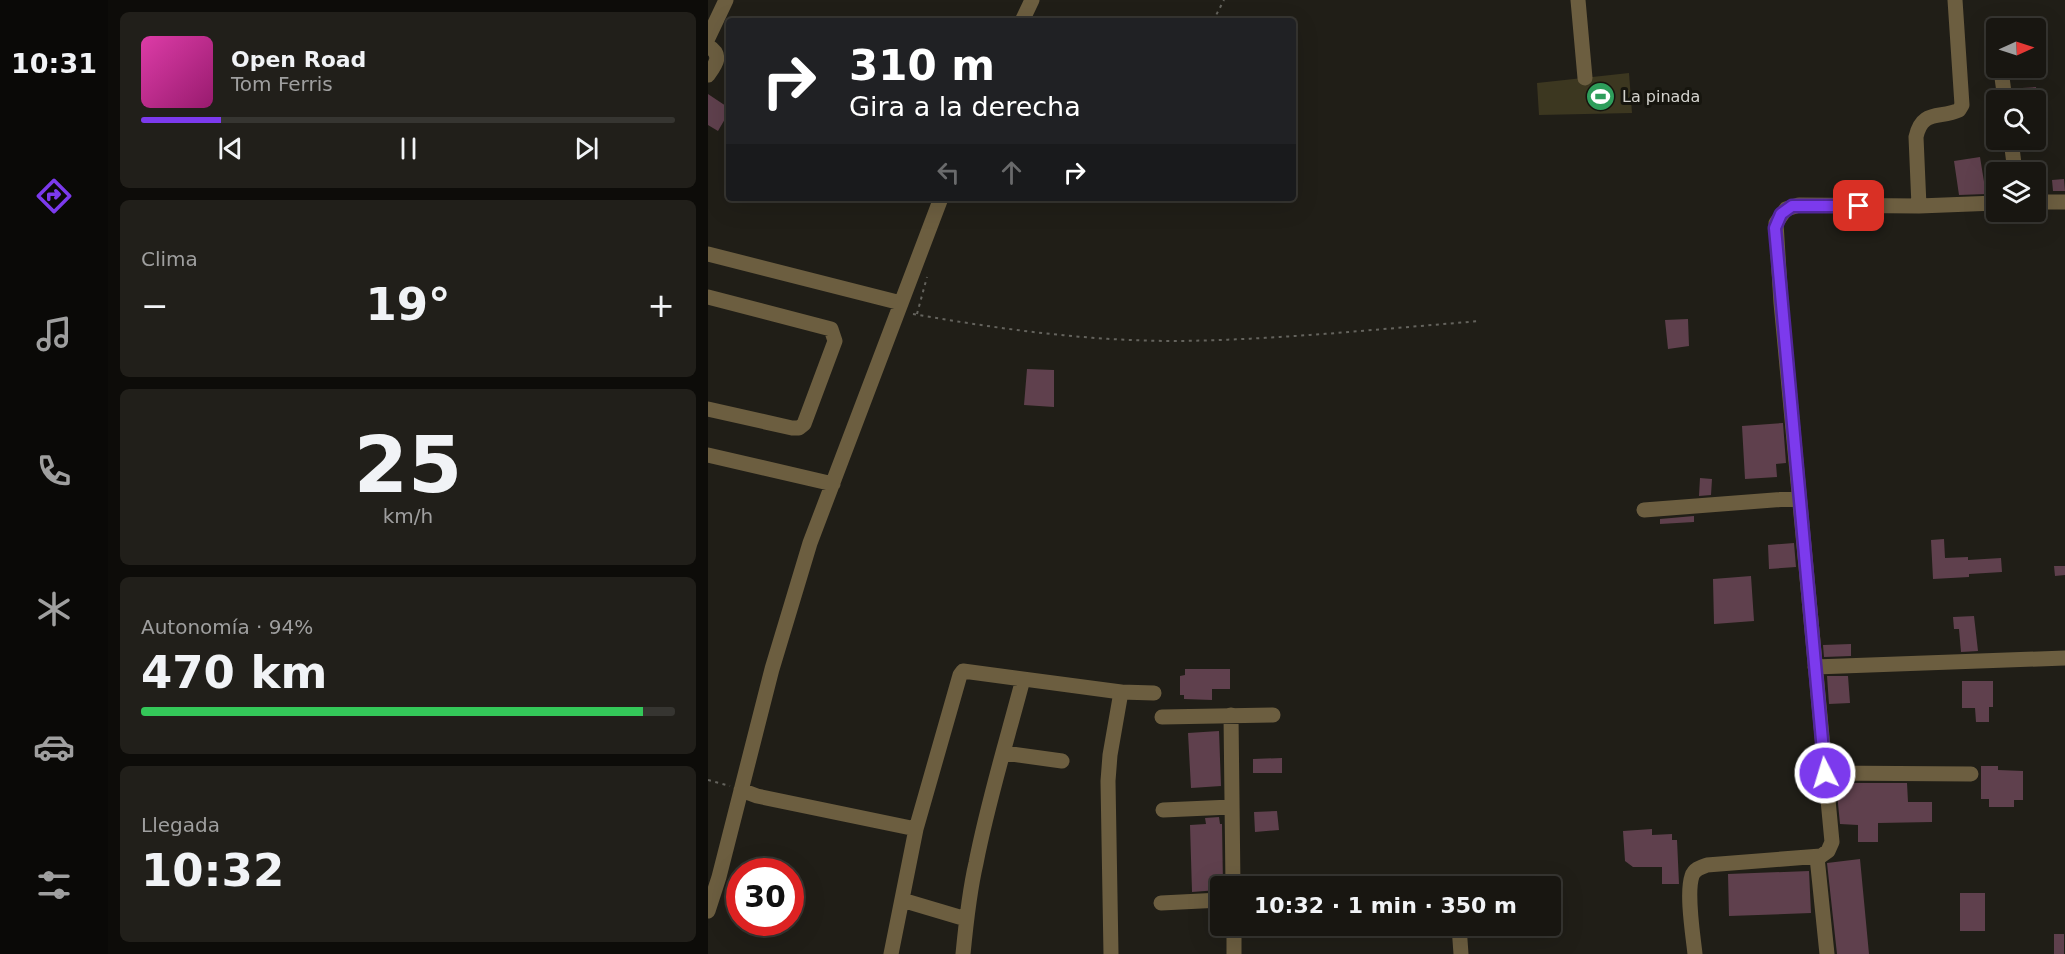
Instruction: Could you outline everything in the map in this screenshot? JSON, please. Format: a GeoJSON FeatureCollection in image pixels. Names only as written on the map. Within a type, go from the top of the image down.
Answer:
{"type":"FeatureCollection","features":[{"type":"Feature","properties":{"kind":"street"},"geometry":{"type":"LineString","coordinates":[[708,38],[726,0]]}},
{"type":"Feature","properties":{"kind":"street"},"geometry":{"type":"LineString","coordinates":[[1023,18],[1032,0]]}},
{"type":"Feature","properties":{"kind":"street"},"geometry":{"type":"LineString","coordinates":[[1578,0],[1584,78]]}},
{"type":"Feature","properties":{"kind":"street"},"geometry":{"type":"LineString","coordinates":[[1919,206],[1916,137],[1919,127],[1929,116],[1954,113],[1962,105],[1954,0]]}},
{"type":"Feature","properties":{"kind":"street"},"geometry":{"type":"LineString","coordinates":[[708,46],[718,57],[708,75]]}},
{"type":"Feature","properties":{"kind":"street"},"geometry":{"type":"LineString","coordinates":[[708,911],[753,738],[810,543],[939,201]]}},
{"type":"Feature","properties":{"kind":"street"},"geometry":{"type":"LineString","coordinates":[[2046,202],[2065,202]]}},
{"type":"Feature","properties":{"kind":"street"},"geometry":{"type":"LineString","coordinates":[[1695,954],[1690,901],[1691,877],[1696,870],[1707,865],[1817,857],[1828,851],[1832,842],[1781,303],[1776,223],[1786,209],[1798,205],[1919,206],[1986,203]]}},
{"type":"Feature","properties":{"kind":"street"},"geometry":{"type":"LineString","coordinates":[[708,254],[900,307]]}},
{"type":"Feature","properties":{"kind":"street"},"geometry":{"type":"LineString","coordinates":[[708,297],[831,329],[835,341],[804,423],[799,428],[708,409]]}},
{"type":"Feature","properties":{"kind":"street"},"geometry":{"type":"LineString","coordinates":[[708,454],[833,484]]}},
{"type":"Feature","properties":{"kind":"street"},"geometry":{"type":"LineString","coordinates":[[1644,510],[1799,498]]}},
{"type":"Feature","properties":{"kind":"street"},"geometry":{"type":"LineString","coordinates":[[1815,667],[2065,658]]}},
{"type":"Feature","properties":{"kind":"street"},"geometry":{"type":"LineString","coordinates":[[891,954],[916,829],[963,671],[1121,692],[1154,693]]}},
{"type":"Feature","properties":{"kind":"street"},"geometry":{"type":"LineString","coordinates":[[963,954],[966,919],[980,842],[1023,679]]}},
{"type":"Feature","properties":{"kind":"street"},"geometry":{"type":"LineString","coordinates":[[1111,954],[1108,781],[1121,692]]}},
{"type":"Feature","properties":{"kind":"street"},"geometry":{"type":"LineString","coordinates":[[1162,717],[1273,715]]}},
{"type":"Feature","properties":{"kind":"street"},"geometry":{"type":"LineString","coordinates":[[1231,716],[1233,876]]}},
{"type":"Feature","properties":{"kind":"street"},"geometry":{"type":"LineString","coordinates":[[1004,753],[1062,761]]}},
{"type":"Feature","properties":{"kind":"street"},"geometry":{"type":"LineString","coordinates":[[1825,773],[1971,774]]}},
{"type":"Feature","properties":{"kind":"street"},"geometry":{"type":"LineString","coordinates":[[741,790],[756,796],[916,829]]}},
{"type":"Feature","properties":{"kind":"street"},"geometry":{"type":"LineString","coordinates":[[1163,810],[1231,807]]}},
{"type":"Feature","properties":{"kind":"street"},"geometry":{"type":"LineString","coordinates":[[1817,857],[1827,954]]}},
{"type":"Feature","properties":{"kind":"street"},"geometry":{"type":"LineString","coordinates":[[902,900],[966,919]]}},
{"type":"Feature","properties":{"kind":"street"},"geometry":{"type":"LineString","coordinates":[[1161,903],[1210,901]]}},
{"type":"Feature","properties":{"kind":"street"},"geometry":{"type":"LineString","coordinates":[[1234,936],[1234,954]]}},
{"type":"Feature","properties":{"kind":"street"},"geometry":{"type":"LineString","coordinates":[[1460,936],[1461,954]]}},
{"type":"Feature","properties":{"kind":"path"},"geometry":{"type":"LineString","coordinates":[[1215,18],[1224,0]]}},
{"type":"Feature","properties":{"kind":"path"},"geometry":{"type":"LineString","coordinates":[[900,307],[1016,330],[1174,341],[1239,340],[1480,321]]}},
{"type":"Feature","properties":{"kind":"path"},"geometry":{"type":"LineString","coordinates":[[708,780],[741,790]]}},
{"type":"Feature","properties":{"kind":"shaded area","name":"La pinada"},"geometry":{"type":"Polygon","coordinates":[[[1629,73],[1632,113],[1539,115],[1537,83],[1629,73]]]}},
{"type":"Feature","properties":{"kind":"building"},"geometry":{"type":"Polygon","coordinates":[[[2036,87],[2036,90],[2022,90],[2022,88],[2036,87]]]}},
{"type":"Feature","properties":{"kind":"building"},"geometry":{"type":"Polygon","coordinates":[[[708,94],[726,106],[726,117],[718,131],[708,125],[708,94]]]}},
{"type":"Feature","properties":{"kind":"building"},"geometry":{"type":"Polygon","coordinates":[[[1980,157],[1986,194],[1959,195],[1954,161],[1980,157]]]}},
{"type":"Feature","properties":{"kind":"building"},"geometry":{"type":"Polygon","coordinates":[[[2064,179],[2065,191],[2053,191],[2052,180],[2064,179]]]}},
{"type":"Feature","properties":{"kind":"building"},"geometry":{"type":"Polygon","coordinates":[[[1688,319],[1689,346],[1668,349],[1665,320],[1688,319]]]}},
{"type":"Feature","properties":{"kind":"building"},"geometry":{"type":"Polygon","coordinates":[[[1027,369],[1054,370],[1054,407],[1024,405],[1027,369]]]}},
{"type":"Feature","properties":{"kind":"building"},"geometry":{"type":"Polygon","coordinates":[[[1783,423],[1786,463],[1776,464],[1777,477],[1745,479],[1742,426],[1783,423]]]}},
{"type":"Feature","properties":{"kind":"building"},"geometry":{"type":"Polygon","coordinates":[[[1700,478],[1712,479],[1711,495],[1699,496],[1700,478]]]}},
{"type":"Feature","properties":{"kind":"building"},"geometry":{"type":"Polygon","coordinates":[[[1694,516],[1694,522],[1660,524],[1660,519],[1694,516]]]}},
{"type":"Feature","properties":{"kind":"building"},"geometry":{"type":"Polygon","coordinates":[[[1944,539],[1945,558],[1968,557],[1968,560],[2001,558],[2002,572],[1933,579],[1931,540],[1944,539]]]}},
{"type":"Feature","properties":{"kind":"building"},"geometry":{"type":"Polygon","coordinates":[[[1794,543],[1796,567],[1769,569],[1768,545],[1794,543]]]}},
{"type":"Feature","properties":{"kind":"building"},"geometry":{"type":"Polygon","coordinates":[[[2054,566],[2065,566],[2065,575],[2055,576],[2054,566]]]}},
{"type":"Feature","properties":{"kind":"building"},"geometry":{"type":"Polygon","coordinates":[[[1751,576],[1754,621],[1714,624],[1713,579],[1751,576]]]}},
{"type":"Feature","properties":{"kind":"building"},"geometry":{"type":"Polygon","coordinates":[[[1974,616],[1978,651],[1961,652],[1959,629],[1954,629],[1953,617],[1974,616]]]}},
{"type":"Feature","properties":{"kind":"building"},"geometry":{"type":"Polygon","coordinates":[[[1851,644],[1851,656],[1824,657],[1823,645],[1851,644]]]}},
{"type":"Feature","properties":{"kind":"building"},"geometry":{"type":"Polygon","coordinates":[[[1185,669],[1230,669],[1230,689],[1212,689],[1212,700],[1184,699],[1184,695],[1180,695],[1180,676],[1185,675],[1185,669]]]}},
{"type":"Feature","properties":{"kind":"building"},"geometry":{"type":"Polygon","coordinates":[[[1827,676],[1848,676],[1850,703],[1829,704],[1827,676]]]}},
{"type":"Feature","properties":{"kind":"building"},"geometry":{"type":"Polygon","coordinates":[[[1962,681],[1993,681],[1993,707],[1989,707],[1989,722],[1976,722],[1975,708],[1962,708],[1962,681]]]}},
{"type":"Feature","properties":{"kind":"building"},"geometry":{"type":"Polygon","coordinates":[[[1219,731],[1221,786],[1191,788],[1188,733],[1219,731]]]}},
{"type":"Feature","properties":{"kind":"building"},"geometry":{"type":"Polygon","coordinates":[[[1282,758],[1282,773],[1253,773],[1253,759],[1282,758]]]}},
{"type":"Feature","properties":{"kind":"building"},"geometry":{"type":"Polygon","coordinates":[[[1981,766],[1998,766],[1998,770],[2023,771],[2023,800],[2014,800],[2014,807],[1989,807],[1989,799],[1981,799],[1981,766]]]}},
{"type":"Feature","properties":{"kind":"building"},"geometry":{"type":"Polygon","coordinates":[[[1836,783],[1907,783],[1908,802],[1932,802],[1932,822],[1878,823],[1878,842],[1858,842],[1858,825],[1840,824],[1836,783]]]}},
{"type":"Feature","properties":{"kind":"building"},"geometry":{"type":"Polygon","coordinates":[[[1277,811],[1279,830],[1255,832],[1254,812],[1277,811]]]}},
{"type":"Feature","properties":{"kind":"building"},"geometry":{"type":"Polygon","coordinates":[[[1219,817],[1220,824],[1222,824],[1223,876],[1210,876],[1210,891],[1192,892],[1190,825],[1206,824],[1205,818],[1219,817]]]}},
{"type":"Feature","properties":{"kind":"building"},"geometry":{"type":"Polygon","coordinates":[[[1652,829],[1652,835],[1672,834],[1672,840],[1677,840],[1679,884],[1662,884],[1662,867],[1633,867],[1625,861],[1623,831],[1652,829]]]}},
{"type":"Feature","properties":{"kind":"building"},"geometry":{"type":"Polygon","coordinates":[[[1860,859],[1869,954],[1837,954],[1827,863],[1860,859]]]}},
{"type":"Feature","properties":{"kind":"building"},"geometry":{"type":"Polygon","coordinates":[[[1809,871],[1811,913],[1729,916],[1728,874],[1809,871]]]}},
{"type":"Feature","properties":{"kind":"building"},"geometry":{"type":"Polygon","coordinates":[[[1960,893],[1985,893],[1985,931],[1960,931],[1960,893]]]}},
{"type":"Feature","properties":{"kind":"building"},"geometry":{"type":"Polygon","coordinates":[[[2054,934],[2064,934],[2064,954],[2054,954],[2054,934]]]}},
{"type":"Feature","properties":{"kind":"building"},"geometry":{"type":"Polygon","coordinates":[[[1284,936],[1284,937],[1258,937],[1284,936]]]}},
{"type":"Feature","properties":{"kind":"place","name":"La pinada"},"geometry":{"type":"Point","coordinates":[1601,96]}},
{"type":"Feature","properties":{"kind":"route"},"geometry":{"type":"LineString","coordinates":[[1825,773],[1775,228],[1781,214],[1792,206],[1859,206]]}}]}
